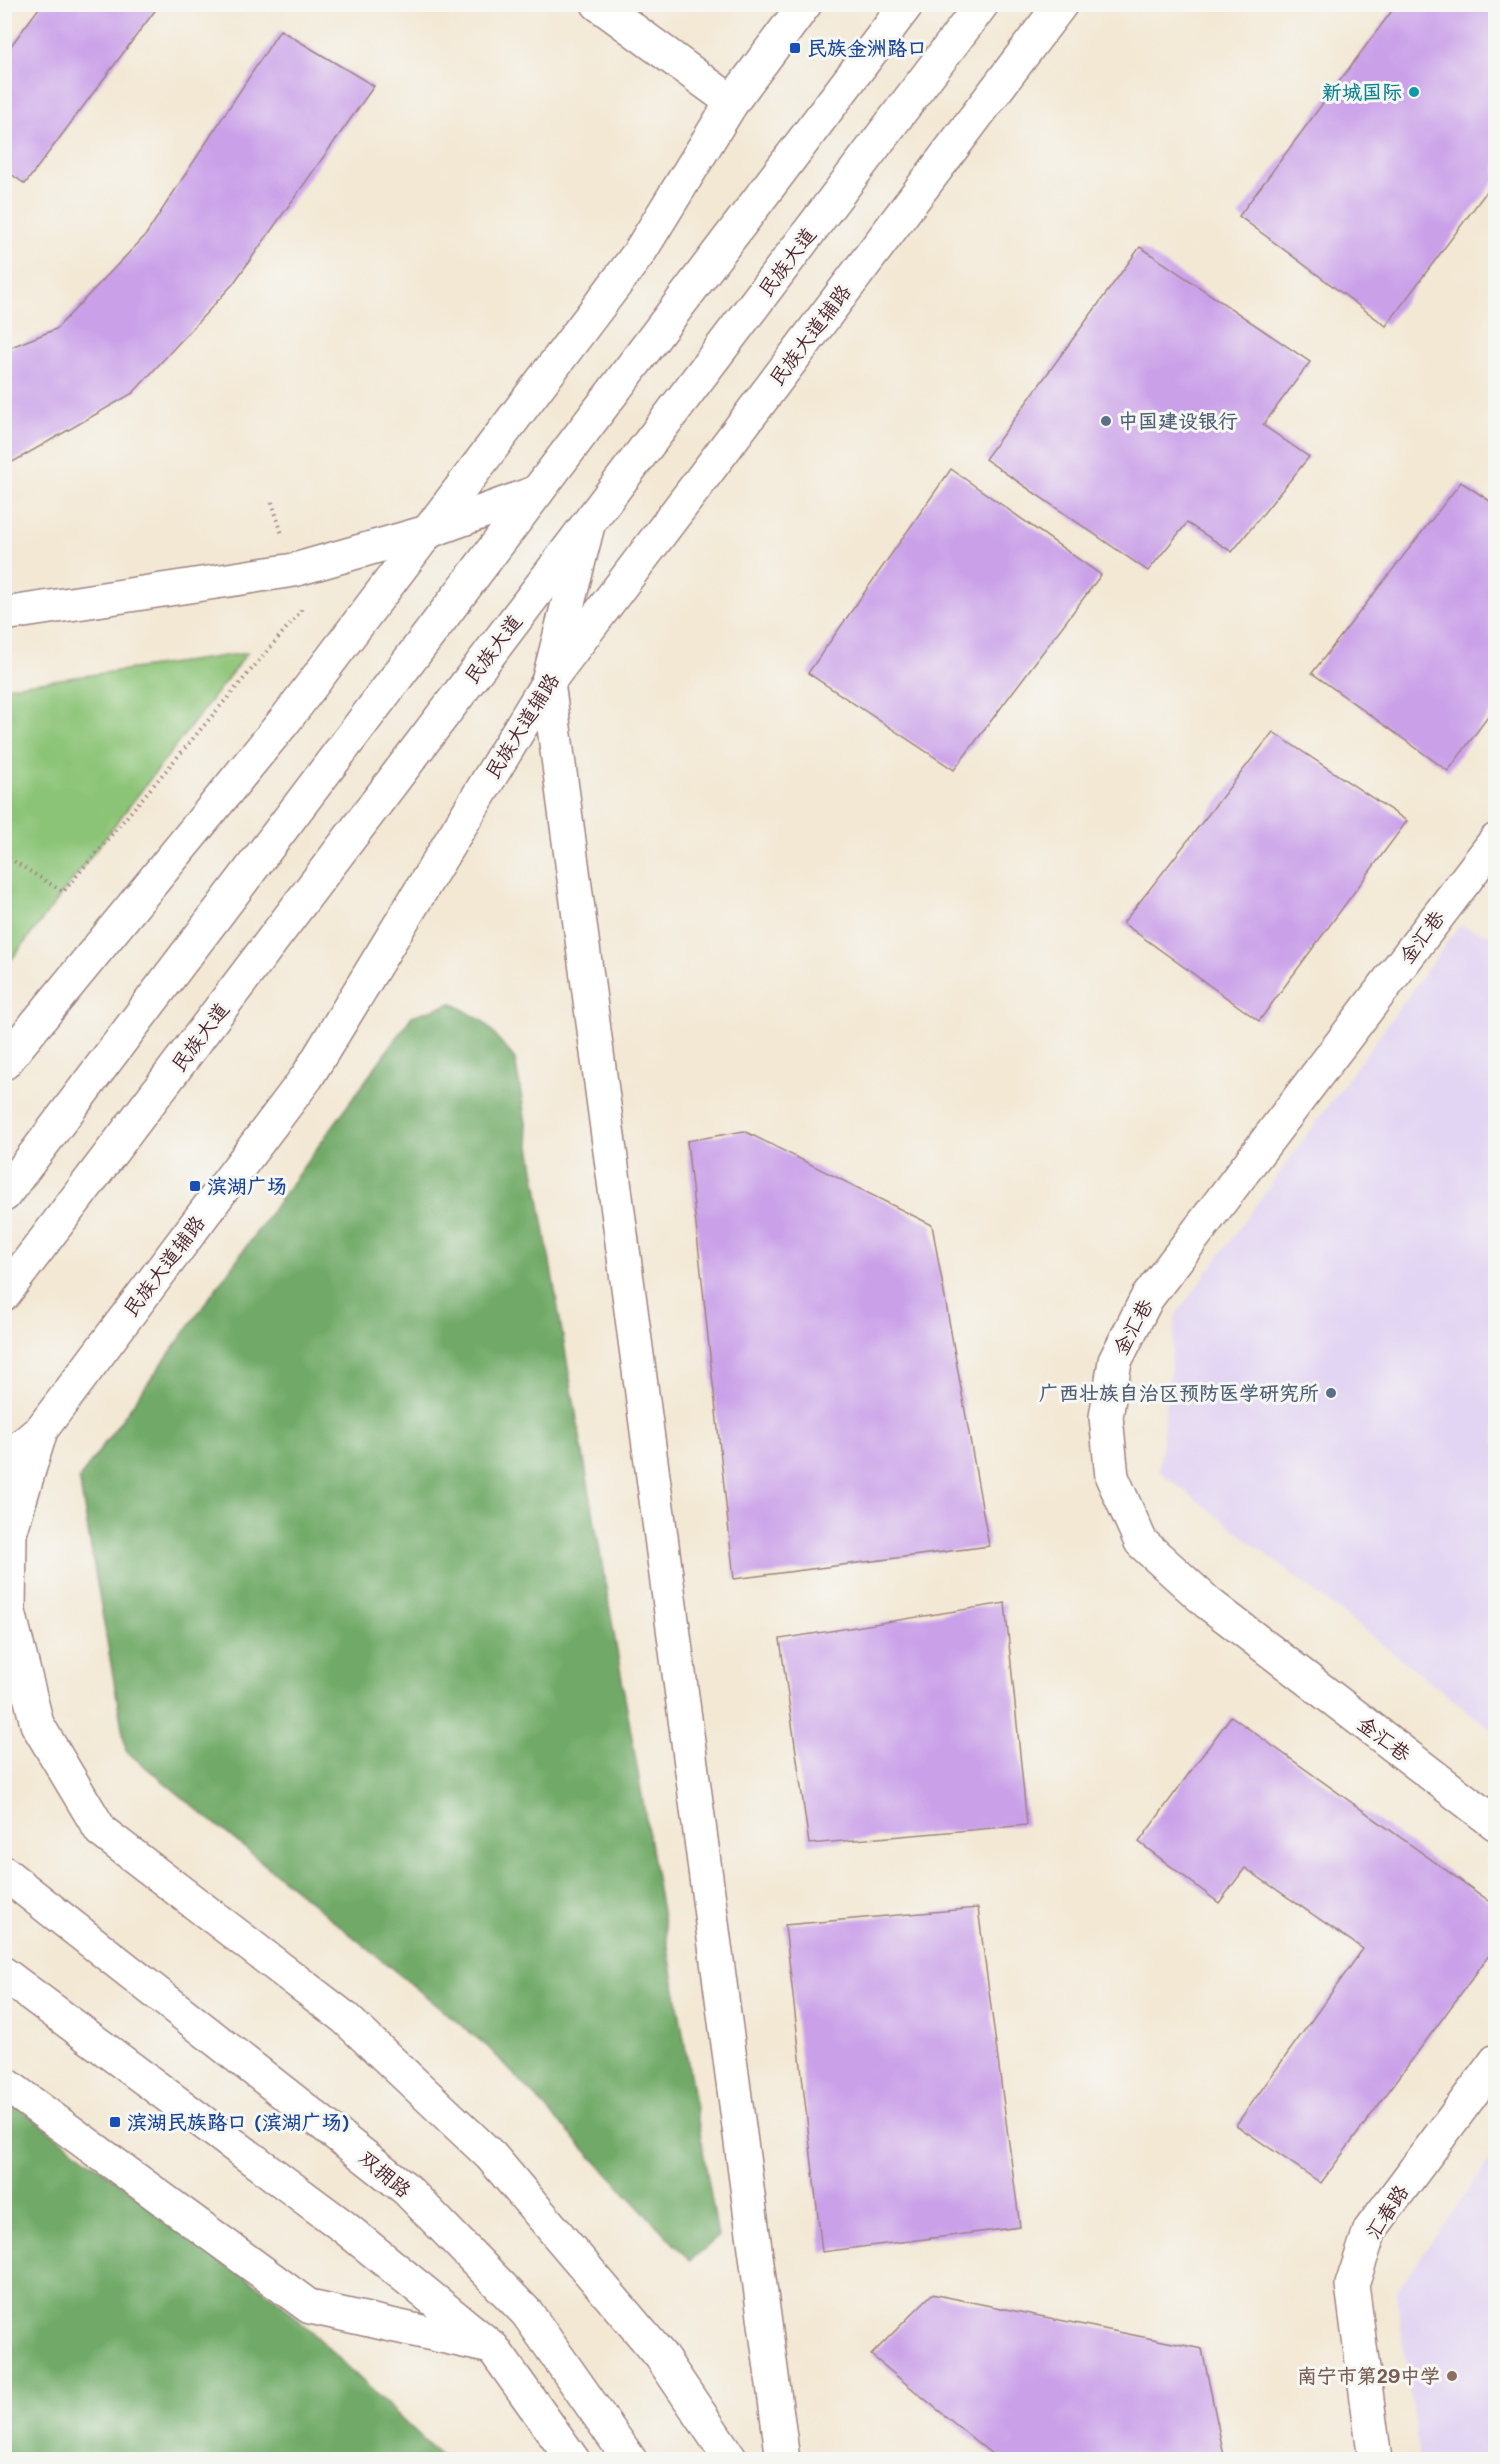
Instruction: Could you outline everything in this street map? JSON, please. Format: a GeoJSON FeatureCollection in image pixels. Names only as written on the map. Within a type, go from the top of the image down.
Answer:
{"type":"FeatureCollection","features":[{"type":"Feature","properties":{"kind":"main road"},"geometry":{"type":"LineString","coordinates":[[598,4],[732,102]]}},
{"type":"Feature","properties":{"kind":"main road"},"geometry":{"type":"LineString","coordinates":[[4,1063],[286,719],[639,253],[732,102],[805,4]]}},
{"type":"Feature","properties":{"kind":"main road"},"geometry":{"type":"LineString","coordinates":[[4,1195],[907,4]]}},
{"type":"Feature","properties":{"kind":"main road","name":"民族大道"},"geometry":{"type":"LineString","coordinates":[[4,1294],[982,4]]}},
{"type":"Feature","properties":{"kind":"main road","name":"民族大道辅路"},"geometry":{"type":"LineString","coordinates":[[4,1461],[41,1430],[307,1077],[548,682],[1061,4]]}},
{"type":"Feature","properties":{"kind":"main road"},"geometry":{"type":"LineString","coordinates":[[4,614],[294,570],[427,532],[537,492]]}},
{"type":"Feature","properties":{"kind":"main road"},"geometry":{"type":"LineString","coordinates":[[588,525],[548,682],[783,2460]]}},
{"type":"Feature","properties":{"kind":"main road","name":"金汇巷"},"geometry":{"type":"LineString","coordinates":[[1496,840],[1147,1298],[1114,1361],[1106,1417],[1112,1477],[1141,1542],[1208,1603],[1496,1824]]}},
{"type":"Feature","properties":{"kind":"main road"},"geometry":{"type":"LineString","coordinates":[[41,1430],[10,1533],[9,1612],[37,1724],[101,1831],[345,2018],[492,2156],[660,2355],[731,2460]]}},
{"type":"Feature","properties":{"kind":"main road","name":"双拥路"},"geometry":{"type":"LineString","coordinates":[[4,1873],[406,2189],[527,2313],[630,2460]]}},
{"type":"Feature","properties":{"kind":"main road"},"geometry":{"type":"LineString","coordinates":[[4,1974],[344,2227],[493,2348],[573,2460]]}},
{"type":"Feature","properties":{"kind":"main road","name":"汇春路"},"geometry":{"type":"LineString","coordinates":[[1375,2460],[1353,2285],[1370,2230],[1496,2061]]}},
{"type":"Feature","properties":{"kind":"main road"},"geometry":{"type":"LineString","coordinates":[[4,2083],[310,2307],[493,2348]]}},
{"type":"Feature","properties":{"kind":"path"},"geometry":{"type":"LineString","coordinates":[[4,855],[63,892],[301,611],[294,570],[272,502]]}},
{"type":"Feature","properties":{"kind":"shaded area","name":"广西壮族自治区预防医学研究所"},"geometry":{"type":"Polygon","coordinates":[[[1459,926],[1488,934],[1496,940],[1495,1732],[1159,1471],[1176,1315],[1459,926]]]}},
{"type":"Feature","properties":{"kind":"shaded area","name":"南宁市第29中学"},"geometry":{"type":"Polygon","coordinates":[[[1495,2152],[1495,2459],[1419,2459],[1396,2292],[1495,2152]]]}},
{"type":"Feature","properties":{"kind":"green space"},"geometry":{"type":"Polygon","coordinates":[[[247,653],[5,968],[5,687],[247,653]]]}},
{"type":"Feature","properties":{"kind":"green space"},"geometry":{"type":"Polygon","coordinates":[[[452,1003],[483,1021],[515,1059],[718,2237],[690,2261],[488,2047],[126,1751],[79,1479],[412,1016],[452,1003]]]}},
{"type":"Feature","properties":{"kind":"green space"},"geometry":{"type":"Polygon","coordinates":[[[4,2097],[280,2302],[444,2459],[5,2459],[4,2097]]]}},
{"type":"Feature","properties":{"kind":"building"},"geometry":{"type":"Polygon","coordinates":[[[42,4],[160,4],[25,184],[4,169],[4,55],[42,4]]]}},
{"type":"Feature","properties":{"kind":"building","name":"新城国际"},"geometry":{"type":"Polygon","coordinates":[[[1397,4],[1496,4],[1496,179],[1386,326],[1239,216],[1397,4]]]}},
{"type":"Feature","properties":{"kind":"building"},"geometry":{"type":"Polygon","coordinates":[[[280,30],[374,86],[233,284],[133,393],[4,467],[4,350],[56,329],[145,236],[280,30]]]}},
{"type":"Feature","properties":{"kind":"building"},"geometry":{"type":"Polygon","coordinates":[[[1140,247],[1310,362],[1263,425],[1309,457],[1232,552],[1187,523],[1148,571],[985,459],[1140,247]]]}},
{"type":"Feature","properties":{"kind":"building"},"geometry":{"type":"Polygon","coordinates":[[[951,469],[1101,575],[954,770],[808,673],[951,469]]]}},
{"type":"Feature","properties":{"kind":"building"},"geometry":{"type":"Polygon","coordinates":[[[1461,482],[1496,505],[1496,706],[1448,771],[1312,673],[1461,482]]]}},
{"type":"Feature","properties":{"kind":"building"},"geometry":{"type":"Polygon","coordinates":[[[1273,732],[1407,821],[1259,1021],[1123,923],[1273,732]]]}},
{"type":"Feature","properties":{"kind":"building"},"geometry":{"type":"Polygon","coordinates":[[[744,1131],[932,1225],[989,1546],[734,1579],[687,1141],[744,1131]]]}},
{"type":"Feature","properties":{"kind":"building"},"geometry":{"type":"Polygon","coordinates":[[[1005,1603],[1027,1825],[809,1844],[780,1639],[1005,1603]]]}},
{"type":"Feature","properties":{"kind":"building"},"geometry":{"type":"Polygon","coordinates":[[[1231,1716],[1496,1906],[1496,1946],[1321,2183],[1236,2125],[1363,1949],[1245,1868],[1219,1903],[1139,1842],[1231,1716]]]}},
{"type":"Feature","properties":{"kind":"building"},"geometry":{"type":"Polygon","coordinates":[[[978,1908],[1020,2227],[822,2252],[785,1925],[978,1908]]]}},
{"type":"Feature","properties":{"kind":"building"},"geometry":{"type":"Polygon","coordinates":[[[932,2294],[1202,2349],[1225,2460],[999,2460],[871,2355],[932,2294]]]}},
{"type":"Feature","properties":{"kind":"place","name":"民族金洲路口"},"geometry":{"type":"Point","coordinates":[795,48]}},
{"type":"Feature","properties":{"kind":"place","name":"新城国际"},"geometry":{"type":"Point","coordinates":[1414,92]}},
{"type":"Feature","properties":{"kind":"place","name":"中国建设银行"},"geometry":{"type":"Point","coordinates":[1106,421]}},
{"type":"Feature","properties":{"kind":"place","name":"滨湖广场"},"geometry":{"type":"Point","coordinates":[195,1186]}},
{"type":"Feature","properties":{"kind":"place","name":"广西壮族自治区预防医学研究所"},"geometry":{"type":"Point","coordinates":[1331,1393]}},
{"type":"Feature","properties":{"kind":"place","name":"滨湖民族路口 (滨湖广场)"},"geometry":{"type":"Point","coordinates":[115,2122]}},
{"type":"Feature","properties":{"kind":"place","name":"南宁市第29中学"},"geometry":{"type":"Point","coordinates":[1452,2376]}}]}
